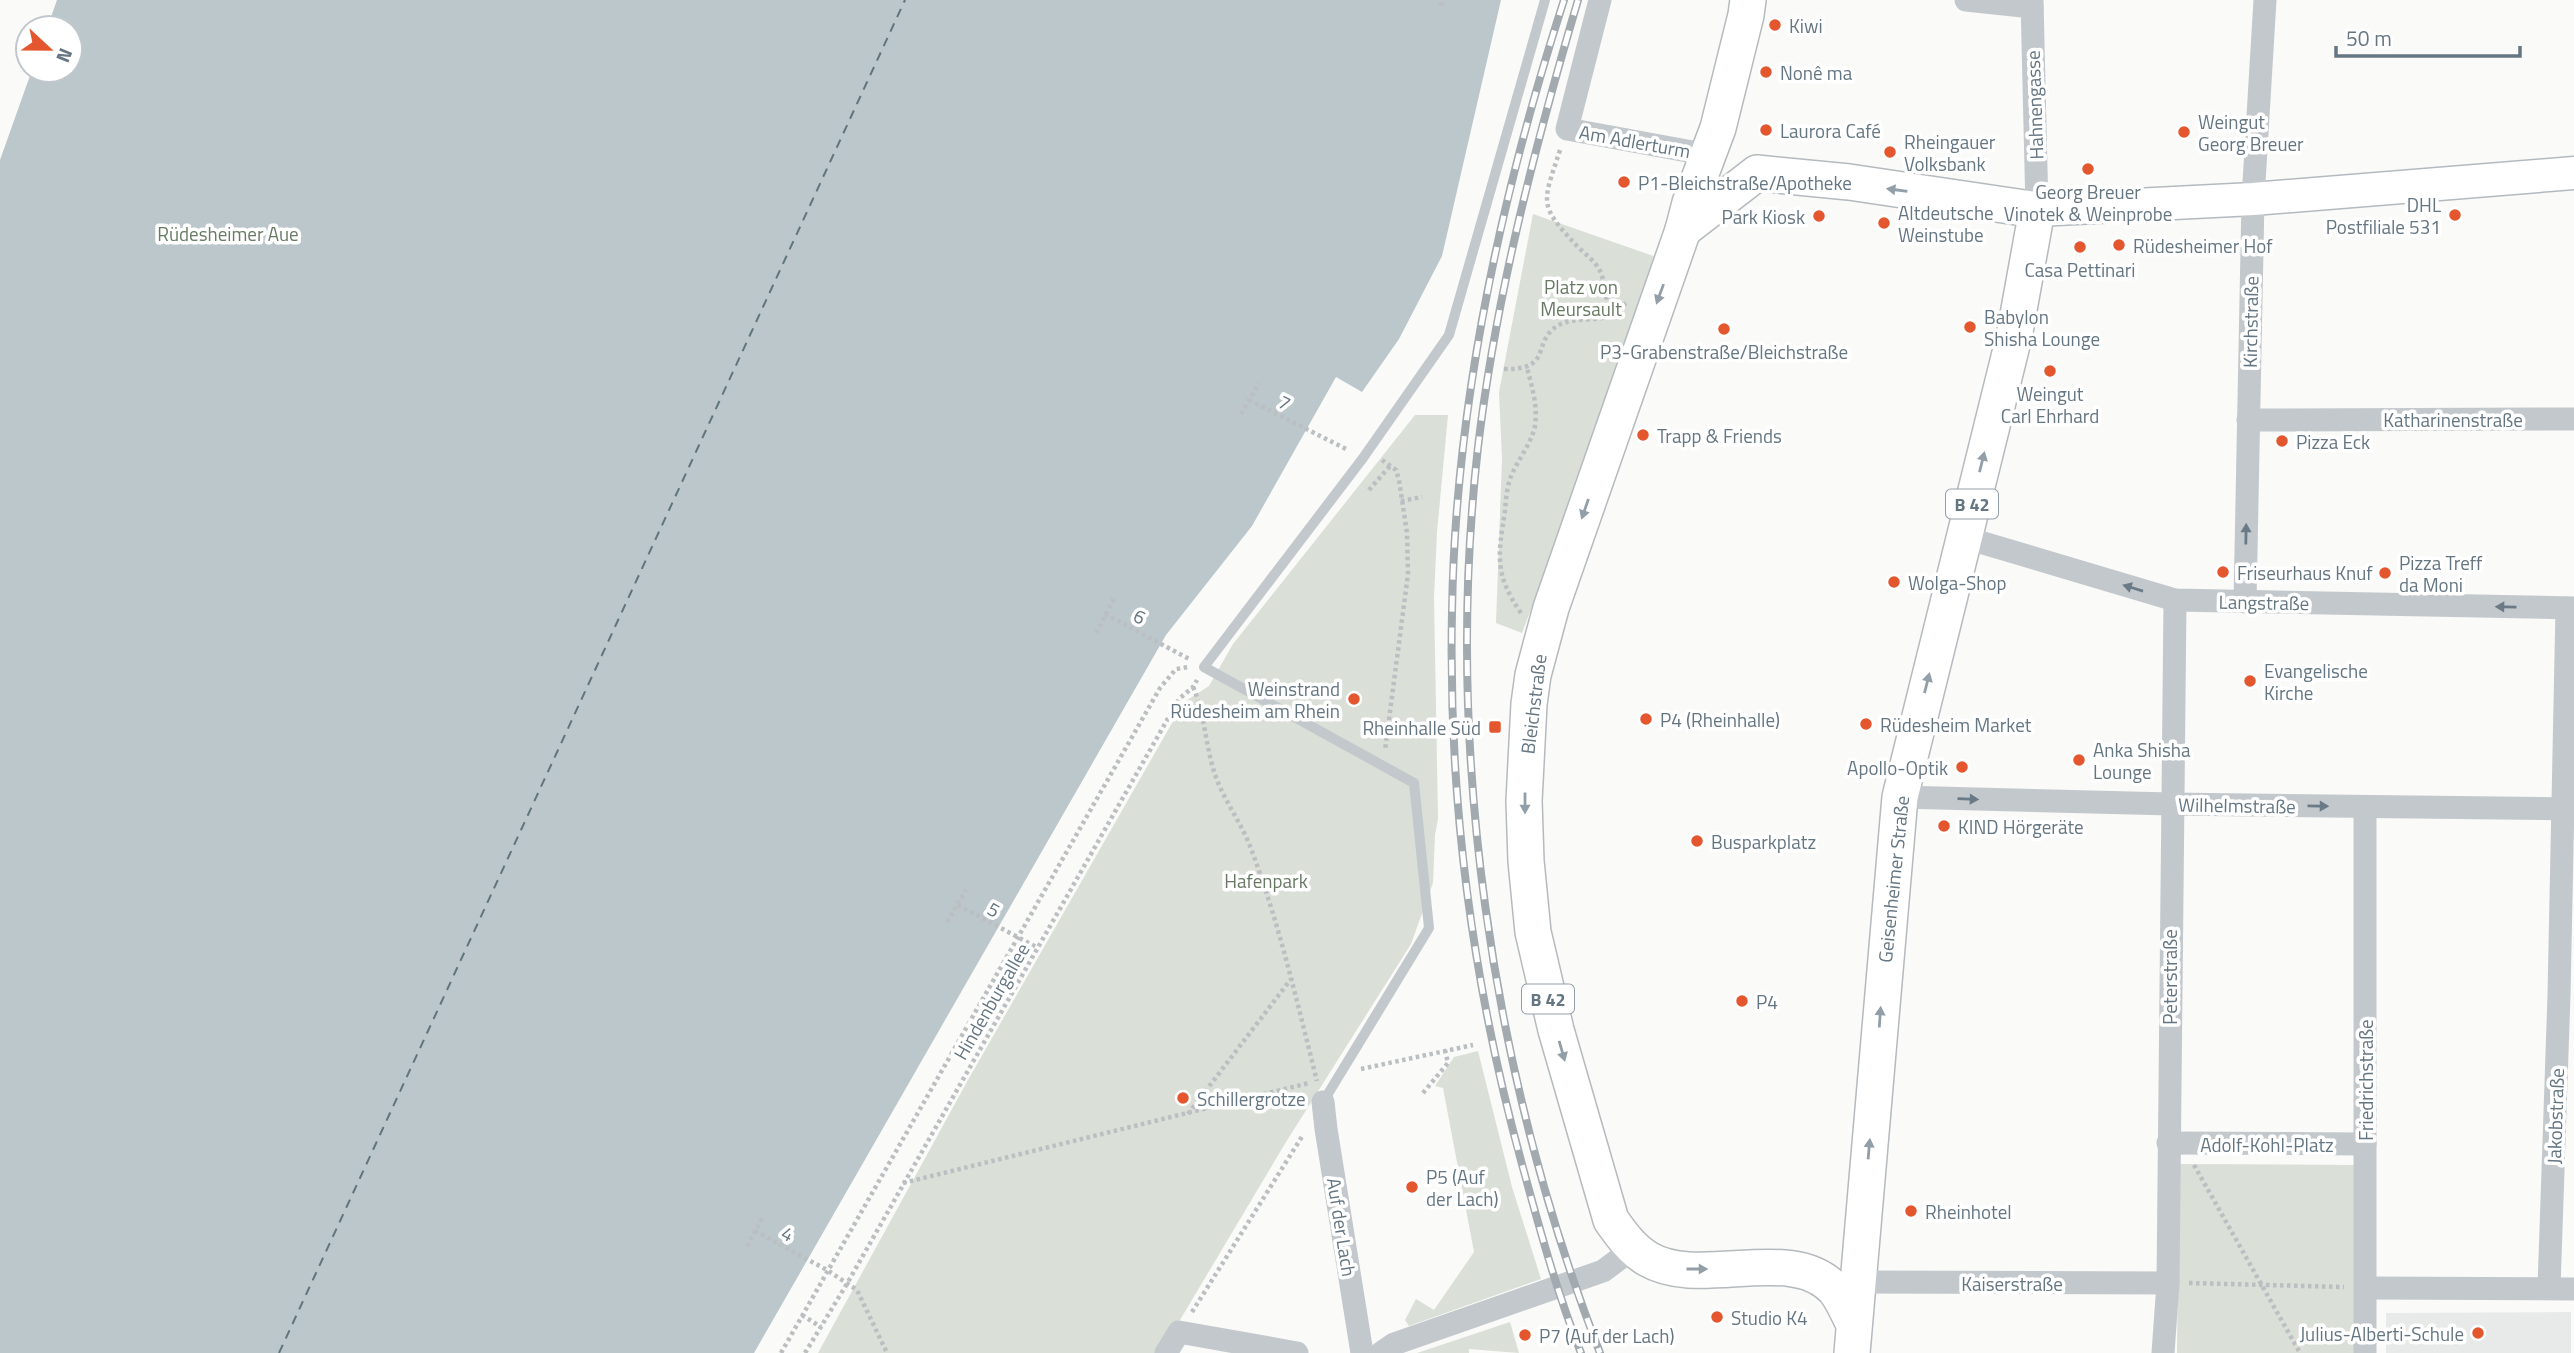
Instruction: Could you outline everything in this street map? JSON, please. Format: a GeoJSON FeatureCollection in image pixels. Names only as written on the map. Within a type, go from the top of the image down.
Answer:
{"type":"FeatureCollection","features":[{"type":"Feature","properties":{"kind":"main road","name":"B 42"},"geometry":{"type":"LineString","coordinates":[[1713,142],[1748,0]]}},
{"type":"Feature","properties":{"kind":"main road"},"geometry":{"type":"LineString","coordinates":[[1713,142],[1757,173],[1838,181],[2037,211],[2253,199],[2574,173]]}},
{"type":"Feature","properties":{"kind":"main road","name":"Bleichstraße"},"geometry":{"type":"LineString","coordinates":[[1634,1248],[1611,1220],[1556,1030],[1533,932],[1524,801],[1529,704],[1541,642],[1623,396],[1713,142]]}},
{"type":"Feature","properties":{"kind":"main road"},"geometry":{"type":"LineString","coordinates":[[1683,230],[1757,173]]}},
{"type":"Feature","properties":{"kind":"main road","name":"Geisenheimer Straße"},"geometry":{"type":"LineString","coordinates":[[1853,1338],[1900,797],[2014,337],[2037,211]]}},
{"type":"Feature","properties":{"kind":"main road","name":"B 42"},"geometry":{"type":"LineString","coordinates":[[1634,1248],[1648,1259],[1679,1269],[1802,1270],[1835,1259],[1846,1247],[1864,1213]]}},
{"type":"Feature","properties":{"kind":"main road","name":"B 42"},"geometry":{"type":"LineString","coordinates":[[1802,1270],[1835,1290],[1853,1338]]}},
{"type":"Feature","properties":{"kind":"street","name":"Am Adlerturm"},"geometry":{"type":"LineString","coordinates":[[1600,0],[1567,129],[1713,142]]}},
{"type":"Feature","properties":{"kind":"street"},"geometry":{"type":"LineString","coordinates":[[1966,0],[2032,4]]}},
{"type":"Feature","properties":{"kind":"street","name":"Kirchstraße"},"geometry":{"type":"LineString","coordinates":[[2245,602],[2253,199],[2265,0]]}},
{"type":"Feature","properties":{"kind":"street","name":"Hahnengasse"},"geometry":{"type":"LineString","coordinates":[[2032,4],[2037,211]]}},
{"type":"Feature","properties":{"kind":"street","name":"Katharinenstraße"},"geometry":{"type":"LineString","coordinates":[[2248,420],[2574,419]]}},
{"type":"Feature","properties":{"kind":"street","name":"Langstraße"},"geometry":{"type":"LineString","coordinates":[[1963,537],[2175,600],[2571,608]]}},
{"type":"Feature","properties":{"kind":"street","name":"Peterstraße"},"geometry":{"type":"LineString","coordinates":[[2163,1353],[2173,1283],[2168,1143],[2175,600]]}},
{"type":"Feature","properties":{"kind":"street","name":"Jakobstraße"},"geometry":{"type":"LineString","coordinates":[[2549,1288],[2567,995],[2571,608]]}},
{"type":"Feature","properties":{"kind":"street","name":"Wilhelmstraße"},"geometry":{"type":"LineString","coordinates":[[1900,797],[2171,804],[2569,809]]}},
{"type":"Feature","properties":{"kind":"street","name":"Friedrichstraße"},"geometry":{"type":"LineString","coordinates":[[2365,807],[2365,1144],[2361,1288],[2365,1353]]}},
{"type":"Feature","properties":{"kind":"street","name":"Auf der Lach"},"geometry":{"type":"LineString","coordinates":[[1320,1091],[1362,1353]]}},
{"type":"Feature","properties":{"kind":"street","name":"Adolf-Kohl-Platz"},"geometry":{"type":"LineString","coordinates":[[2168,1143],[2365,1144]]}},
{"type":"Feature","properties":{"kind":"street"},"geometry":{"type":"LineString","coordinates":[[1381,1353],[1394,1344],[1603,1271],[1634,1248]]}},
{"type":"Feature","properties":{"kind":"street","name":"Kaiserstraße"},"geometry":{"type":"LineString","coordinates":[[1857,1282],[2173,1283]]}},
{"type":"Feature","properties":{"kind":"street"},"geometry":{"type":"LineString","coordinates":[[2361,1288],[2574,1289]]}},
{"type":"Feature","properties":{"kind":"street"},"geometry":{"type":"LineString","coordinates":[[1166,1353],[1179,1332],[1297,1353]]}},
{"type":"Feature","properties":{"kind":"lane"},"geometry":{"type":"LineString","coordinates":[[1320,1091],[1339,1075],[1429,928],[1421,830],[1414,783],[1204,667],[1363,458],[1449,335],[1545,0]]}},
{"type":"Feature","properties":{"kind":"path"},"geometry":{"type":"LineString","coordinates":[[1504,369],[1527,368],[1537,359],[1545,342],[1560,325],[1614,313],[1606,303],[1600,272],[1565,234],[1546,206],[1547,191],[1567,129]]}},
{"type":"Feature","properties":{"kind":"path"},"geometry":{"type":"LineString","coordinates":[[1527,368],[1536,417],[1534,429],[1510,479],[1499,549],[1506,591],[1541,642]]}},
{"type":"Feature","properties":{"kind":"path"},"geometry":{"type":"LineString","coordinates":[[1241,414],[1259,383]]}},
{"type":"Feature","properties":{"kind":"path","name":"7"},"geometry":{"type":"LineString","coordinates":[[1249,400],[1363,458]]}},
{"type":"Feature","properties":{"kind":"path"},"geometry":{"type":"LineString","coordinates":[[1369,490],[1388,464],[1396,470],[1407,533],[1408,574],[1383,765]]}},
{"type":"Feature","properties":{"kind":"path"},"geometry":{"type":"LineString","coordinates":[[1401,501],[1422,497]]}},
{"type":"Feature","properties":{"kind":"path"},"geometry":{"type":"LineString","coordinates":[[1096,633],[1115,596]]}},
{"type":"Feature","properties":{"kind":"path","name":"6"},"geometry":{"type":"LineString","coordinates":[[1105,614],[1204,667]]}},
{"type":"Feature","properties":{"kind":"path"},"geometry":{"type":"LineString","coordinates":[[781,1353],[1160,688],[1176,668],[1204,667]]}},
{"type":"Feature","properties":{"kind":"path","name":"Hindenburgallee"},"geometry":{"type":"LineString","coordinates":[[805,1353],[1179,699],[1193,687],[1204,667]]}},
{"type":"Feature","properties":{"kind":"path"},"geometry":{"type":"LineString","coordinates":[[1193,687],[1203,716],[1211,763],[1224,797],[1250,846],[1291,978],[1320,1091]]}},
{"type":"Feature","properties":{"kind":"path"},"geometry":{"type":"LineString","coordinates":[[947,922],[966,890]]}},
{"type":"Feature","properties":{"kind":"path","name":"5"},"geometry":{"type":"LineString","coordinates":[[958,905],[1038,948]]}},
{"type":"Feature","properties":{"kind":"path"},"geometry":{"type":"LineString","coordinates":[[1188,1115],[1291,978]]}},
{"type":"Feature","properties":{"kind":"path"},"geometry":{"type":"LineString","coordinates":[[1179,1332],[1320,1091],[1339,1075],[1473,1045]]}},
{"type":"Feature","properties":{"kind":"path"},"geometry":{"type":"LineString","coordinates":[[1423,1093],[1448,1063],[1445,1050]]}},
{"type":"Feature","properties":{"kind":"path"},"geometry":{"type":"LineString","coordinates":[[903,1183],[1188,1115],[1320,1091]]}},
{"type":"Feature","properties":{"kind":"path"},"geometry":{"type":"LineString","coordinates":[[2193,1165],[2300,1353]]}},
{"type":"Feature","properties":{"kind":"path"},"geometry":{"type":"LineString","coordinates":[[747,1246],[763,1217]]}},
{"type":"Feature","properties":{"kind":"path","name":"4"},"geometry":{"type":"LineString","coordinates":[[755,1231],[848,1282]]}},
{"type":"Feature","properties":{"kind":"path"},"geometry":{"type":"LineString","coordinates":[[848,1282],[857,1290],[887,1353]]}},
{"type":"Feature","properties":{"kind":"path"},"geometry":{"type":"LineString","coordinates":[[2173,1283],[2361,1288]]}},
{"type":"Feature","properties":{"kind":"path"},"geometry":{"type":"LineString","coordinates":[[802,1315],[821,1327]]}},
{"type":"Feature","properties":{"kind":"shaded area"},"geometry":{"type":"Polygon","coordinates":[[[57,0],[1501,0],[1442,256],[1399,339],[1362,392],[1336,377],[1252,526],[1166,635],[754,1353],[0,1353],[0,160],[27,84],[84,84],[84,14],[52,14],[57,0]]]}},
{"type":"Feature","properties":{"kind":"shaded area","name":"Julius-Alberti-Schule"},"geometry":{"type":"Polygon","coordinates":[[[2571,1312],[2571,1353],[2386,1353],[2386,1313],[2571,1312]]]}},
{"type":"Feature","properties":{"kind":"green space","name":"Platz von Meursault"},"geometry":{"type":"Polygon","coordinates":[[[1533,214],[1662,259],[1522,633],[1496,623],[1502,459],[1499,392],[1533,214]]]}},
{"type":"Feature","properties":{"kind":"green space","name":"Hafenpark"},"geometry":{"type":"Polygon","coordinates":[[[1415,415],[1448,415],[1434,597],[1438,819],[1433,883],[1411,944],[1286,1142],[1180,1320],[1155,1353],[818,1353],[968,1080],[1184,702],[1209,686],[1233,644],[1415,415]]]}},
{"type":"Feature","properties":{"kind":"green space"},"geometry":{"type":"Polygon","coordinates":[[[1478,1051],[1512,1187],[1541,1279],[1409,1326],[1405,1320],[1416,1299],[1434,1310],[1474,1252],[1443,1088],[1435,1086],[1454,1057],[1478,1051]]]}},
{"type":"Feature","properties":{"kind":"green space"},"geometry":{"type":"Polygon","coordinates":[[[2179,1164],[2356,1165],[2354,1353],[2177,1353],[2179,1164]]]}},
{"type":"Feature","properties":{"kind":"green space"},"geometry":{"type":"Polygon","coordinates":[[[1510,1322],[1519,1353],[1469,1349],[1469,1353],[1417,1353],[1510,1322]]]}},
{"type":"Feature","properties":{"kind":"ferry route"},"geometry":{"type":"LineString","coordinates":[[279,1353],[905,0]]}},
{"type":"Feature","properties":{"kind":"railway"},"geometry":{"type":"LineString","coordinates":[[1564,0],[1520,149],[1485,302],[1472,380],[1455,535],[1452,682],[1454,753],[1467,893],[1490,1031],[1505,1100],[1536,1215],[1581,1353]]}},
{"type":"Feature","properties":{"kind":"railway"},"geometry":{"type":"LineString","coordinates":[[1578,0],[1519,221],[1495,334],[1478,447],[1469,560],[1467,675],[1473,791],[1485,907],[1505,1022],[1530,1135],[1562,1246],[1600,1353]]}},
{"type":"Feature","properties":{"kind":"place","name":"Kiwi"},"geometry":{"type":"Point","coordinates":[1775,25]}},
{"type":"Feature","properties":{"kind":"place","name":"Nonê ma"},"geometry":{"type":"Point","coordinates":[1766,72]}},
{"type":"Feature","properties":{"kind":"place","name":"Laurora Café"},"geometry":{"type":"Point","coordinates":[1766,130]}},
{"type":"Feature","properties":{"kind":"place","name":"Weingut Georg Breuer"},"geometry":{"type":"Point","coordinates":[2184,132]}},
{"type":"Feature","properties":{"kind":"place","name":"Rheingauer Volksbank"},"geometry":{"type":"Point","coordinates":[1890,152]}},
{"type":"Feature","properties":{"kind":"place","name":"Georg Breuer Vinotek & Weinprobe"},"geometry":{"type":"Point","coordinates":[2088,169]}},
{"type":"Feature","properties":{"kind":"place","name":"P1-Bleichstraße/Apotheke"},"geometry":{"type":"Point","coordinates":[1624,182]}},
{"type":"Feature","properties":{"kind":"place","name":"DHL Postfiliale 531"},"geometry":{"type":"Point","coordinates":[2455,215]}},
{"type":"Feature","properties":{"kind":"place","name":"Park Kiosk"},"geometry":{"type":"Point","coordinates":[1819,216]}},
{"type":"Feature","properties":{"kind":"place","name":"Altdeutsche Weinstube"},"geometry":{"type":"Point","coordinates":[1884,223]}},
{"type":"Feature","properties":{"kind":"place","name":"Rüdesheimer Hof"},"geometry":{"type":"Point","coordinates":[2119,245]}},
{"type":"Feature","properties":{"kind":"place","name":"Casa Pettinari"},"geometry":{"type":"Point","coordinates":[2080,247]}},
{"type":"Feature","properties":{"kind":"place","name":"Babylon Shisha Lounge"},"geometry":{"type":"Point","coordinates":[1970,327]}},
{"type":"Feature","properties":{"kind":"place","name":"P3-Grabenstraße/Bleichstraße"},"geometry":{"type":"Point","coordinates":[1724,329]}},
{"type":"Feature","properties":{"kind":"place","name":"Weingut Carl Ehrhard"},"geometry":{"type":"Point","coordinates":[2050,371]}},
{"type":"Feature","properties":{"kind":"place","name":"Trapp & Friends"},"geometry":{"type":"Point","coordinates":[1643,435]}},
{"type":"Feature","properties":{"kind":"place","name":"Pizza Eck"},"geometry":{"type":"Point","coordinates":[2282,441]}},
{"type":"Feature","properties":{"kind":"place","name":"Friseurhaus Knuf"},"geometry":{"type":"Point","coordinates":[2223,572]}},
{"type":"Feature","properties":{"kind":"place","name":"Pizza Treff da Moni"},"geometry":{"type":"Point","coordinates":[2385,573]}},
{"type":"Feature","properties":{"kind":"place","name":"Wolga-Shop"},"geometry":{"type":"Point","coordinates":[1894,582]}},
{"type":"Feature","properties":{"kind":"place","name":"Evangelische Kirche"},"geometry":{"type":"Point","coordinates":[2250,681]}},
{"type":"Feature","properties":{"kind":"place","name":"Weinstrand Rüdesheim am Rhein"},"geometry":{"type":"Point","coordinates":[1354,699]}},
{"type":"Feature","properties":{"kind":"place","name":"P4 (Rheinhalle)"},"geometry":{"type":"Point","coordinates":[1646,719]}},
{"type":"Feature","properties":{"kind":"place","name":"Rüdesheim Market"},"geometry":{"type":"Point","coordinates":[1866,724]}},
{"type":"Feature","properties":{"kind":"place","name":"Rheinhalle Süd"},"geometry":{"type":"Point","coordinates":[1495,727]}},
{"type":"Feature","properties":{"kind":"place","name":"Anka Shisha Lounge"},"geometry":{"type":"Point","coordinates":[2079,760]}},
{"type":"Feature","properties":{"kind":"place","name":"Apollo-Optik"},"geometry":{"type":"Point","coordinates":[1962,767]}},
{"type":"Feature","properties":{"kind":"place","name":"KIND Hörgeräte"},"geometry":{"type":"Point","coordinates":[1944,826]}},
{"type":"Feature","properties":{"kind":"place","name":"Busparkplatz"},"geometry":{"type":"Point","coordinates":[1697,841]}},
{"type":"Feature","properties":{"kind":"place","name":"P4"},"geometry":{"type":"Point","coordinates":[1742,1001]}},
{"type":"Feature","properties":{"kind":"place","name":"Schillergrotze"},"geometry":{"type":"Point","coordinates":[1183,1098]}},
{"type":"Feature","properties":{"kind":"place","name":"P5 (Auf der Lach)"},"geometry":{"type":"Point","coordinates":[1412,1187]}},
{"type":"Feature","properties":{"kind":"place","name":"Rheinhotel"},"geometry":{"type":"Point","coordinates":[1911,1211]}},
{"type":"Feature","properties":{"kind":"place","name":"Studio K4"},"geometry":{"type":"Point","coordinates":[1717,1317]}},
{"type":"Feature","properties":{"kind":"place","name":"Julius-Alberti-Schule"},"geometry":{"type":"Point","coordinates":[2478,1333]}},
{"type":"Feature","properties":{"kind":"place","name":"P7 (Auf der Lach)"},"geometry":{"type":"Point","coordinates":[1525,1335]}},
{"type":"Feature","properties":{"kind":"park label","name":"Rüdesheimer Aue"},"geometry":{"type":"Point","coordinates":[228,233]}}]}
